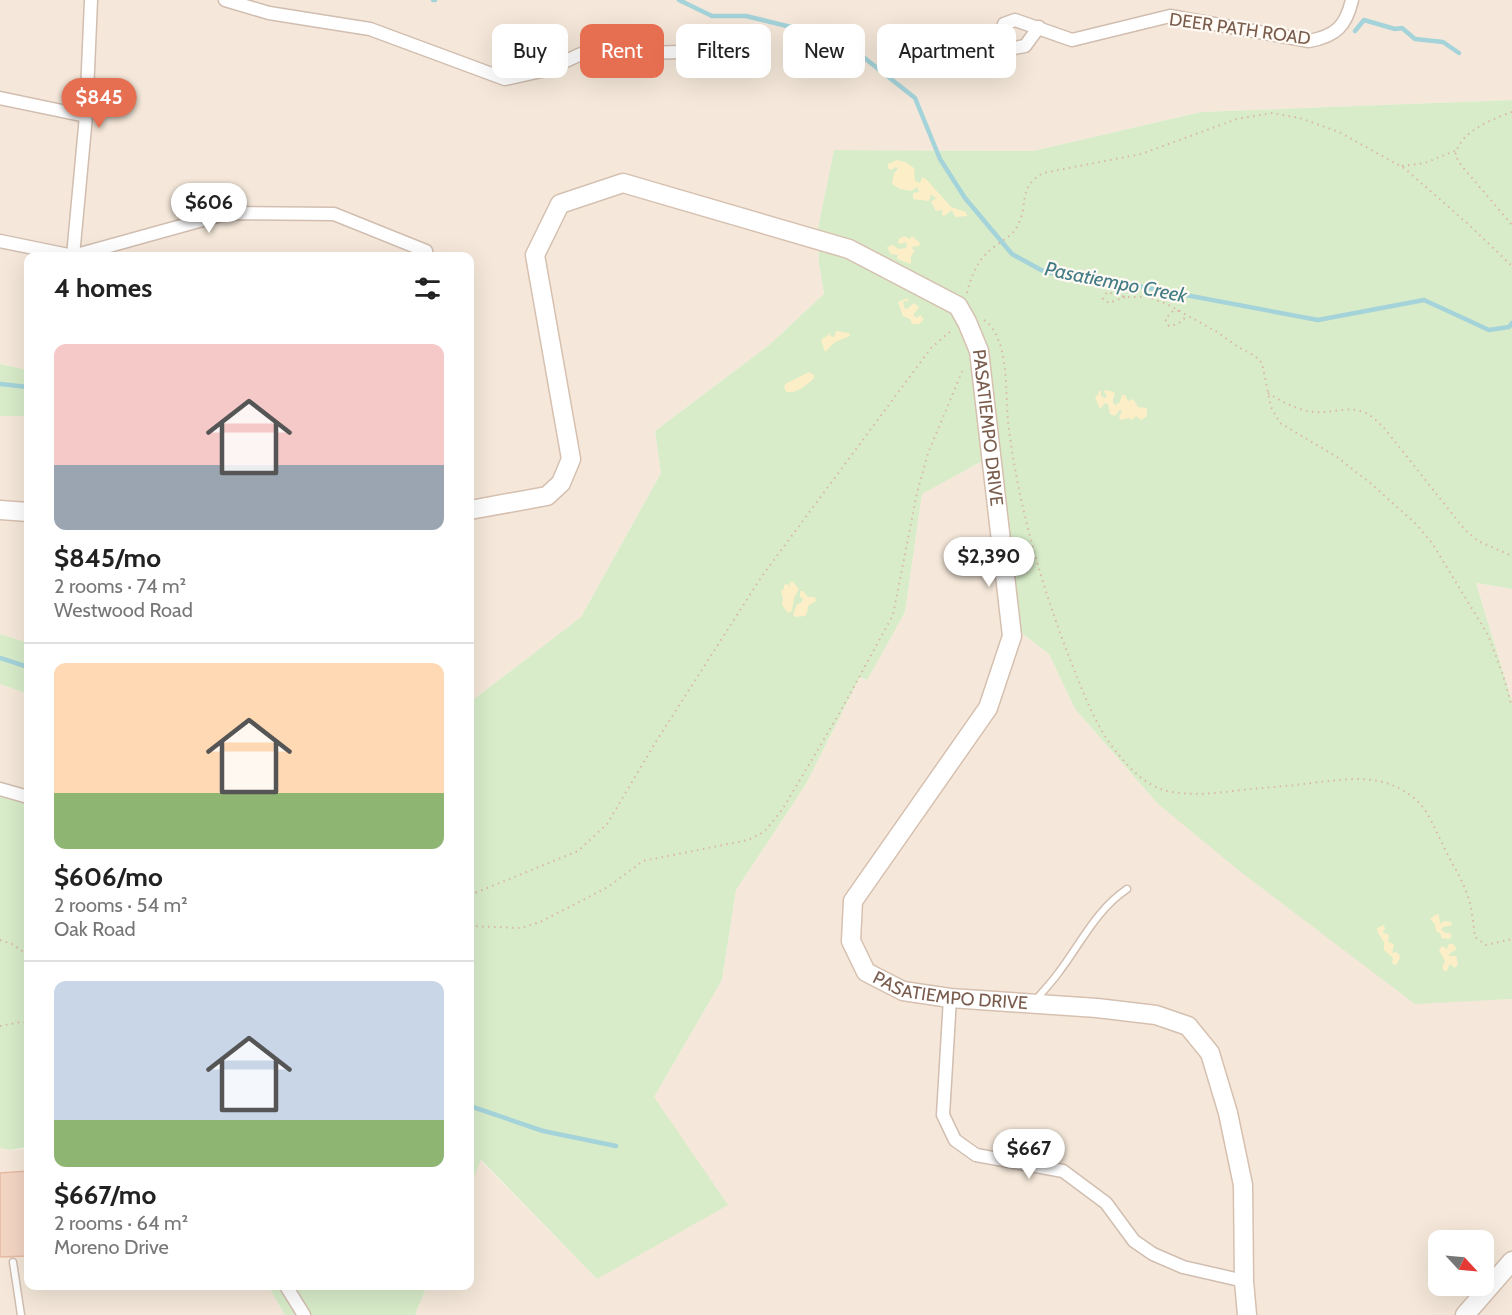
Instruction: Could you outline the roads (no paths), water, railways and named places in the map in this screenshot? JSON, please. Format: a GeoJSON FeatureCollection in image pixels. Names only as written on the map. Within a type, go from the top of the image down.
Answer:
{"type":"FeatureCollection","features":[{"type":"Feature","properties":{"kind":"street"},"geometry":{"type":"LineString","coordinates":[[73,252],[86,116],[91,0]]}},
{"type":"Feature","properties":{"kind":"street"},"geometry":{"type":"LineString","coordinates":[[225,0],[269,13],[370,29],[505,79],[546,70],[581,54],[676,52]]}},
{"type":"Feature","properties":{"kind":"street","name":"DEER PATH ROAD"},"geometry":{"type":"LineString","coordinates":[[1039,27],[1072,40],[1170,16],[1310,41],[1325,38],[1338,30],[1349,13],[1352,0]]}},
{"type":"Feature","properties":{"kind":"street"},"geometry":{"type":"LineString","coordinates":[[0,98],[86,116]]}},
{"type":"Feature","properties":{"kind":"street","name":"PASATIEMPO DRIVE"},"geometry":{"type":"LineString","coordinates":[[474,509],[547,496],[561,483],[571,459],[535,255],[560,204],[623,183],[849,249],[958,306],[979,351],[1012,636],[988,708],[853,901],[851,941],[866,972],[903,991],[950,998],[1097,1008],[1156,1016],[1188,1026],[1210,1053],[1228,1113],[1243,1185],[1244,1281],[1247,1315]]}},
{"type":"Feature","properties":{"kind":"street"},"geometry":{"type":"LineString","coordinates":[[87,252],[228,213],[334,214],[426,251]]}},
{"type":"Feature","properties":{"kind":"street"},"geometry":{"type":"LineString","coordinates":[[0,241],[54,252]]}},
{"type":"Feature","properties":{"kind":"street"},"geometry":{"type":"LineString","coordinates":[[0,510],[24,512]]}},
{"type":"Feature","properties":{"kind":"street"},"geometry":{"type":"LineString","coordinates":[[0,789],[24,796]]}},
{"type":"Feature","properties":{"kind":"street"},"geometry":{"type":"LineString","coordinates":[[950,998],[943,1115],[955,1140],[976,1155],[1063,1171],[1106,1203],[1134,1240],[1153,1254],[1184,1267],[1244,1281]]}},
{"type":"Feature","properties":{"kind":"street"},"geometry":{"type":"LineString","coordinates":[[1465,1315],[1512,1261]]}},
{"type":"Feature","properties":{"kind":"street"},"geometry":{"type":"LineString","coordinates":[[288,1290],[304,1315]]}},
{"type":"Feature","properties":{"kind":"lane"},"geometry":{"type":"LineString","coordinates":[[1032,1004],[1059,972],[1082,935],[1112,899],[1127,889]]}},
{"type":"Feature","properties":{"kind":"lane"},"geometry":{"type":"LineString","coordinates":[[13,1262],[21,1315]]}},
{"type":"Feature","properties":{"kind":"waterway","name":"Pasatiempo Creek"},"geometry":{"type":"LineString","coordinates":[[679,0],[712,16],[746,16],[807,31],[862,56],[915,98],[940,159],[965,198],[1012,254],[1041,270],[1318,320],[1424,300],[1489,330],[1509,327],[1512,323]]}},
{"type":"Feature","properties":{"kind":"waterway"},"geometry":{"type":"LineString","coordinates":[[1355,31],[1364,20],[1395,29],[1402,28],[1415,39],[1443,42],[1459,53]]}},
{"type":"Feature","properties":{"kind":"waterway"},"geometry":{"type":"LineString","coordinates":[[0,384],[24,387]]}},
{"type":"Feature","properties":{"kind":"waterway"},"geometry":{"type":"LineString","coordinates":[[0,658],[24,666]]}},
{"type":"Feature","properties":{"kind":"waterway"},"geometry":{"type":"LineString","coordinates":[[474,1107],[543,1131],[616,1146]]}}]}
